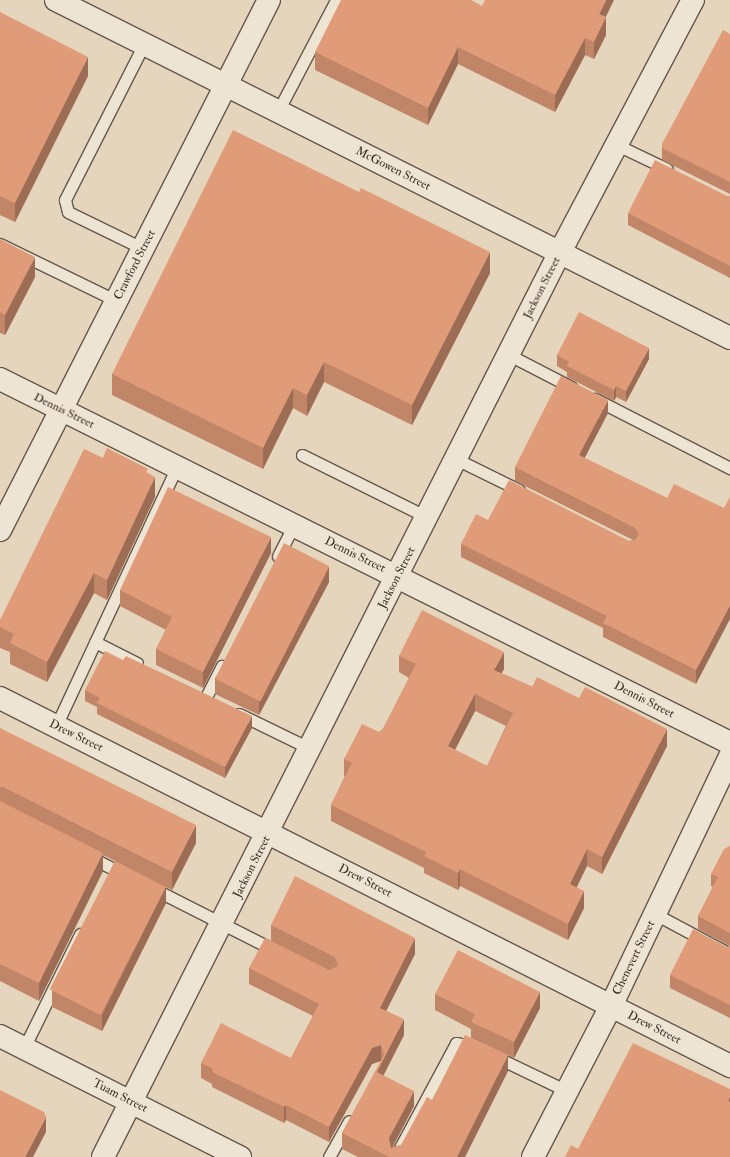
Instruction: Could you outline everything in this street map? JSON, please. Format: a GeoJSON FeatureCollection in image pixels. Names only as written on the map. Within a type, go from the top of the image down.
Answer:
{"type":"FeatureCollection","features":[{"type":"Feature","properties":{"kind":"street","name":"McGowen Street"},"geometry":{"type":"LineString","coordinates":[[56,0],[730,338]]}},
{"type":"Feature","properties":{"kind":"street","name":"Crawford Street"},"geometry":{"type":"LineString","coordinates":[[0,530],[270,0]]}},
{"type":"Feature","properties":{"kind":"street","name":"Jackson Street"},"geometry":{"type":"LineString","coordinates":[[103,1157],[270,832],[560,252],[693,0]]}},
{"type":"Feature","properties":{"kind":"street","name":"Dennis Street"},"geometry":{"type":"LineString","coordinates":[[0,379],[294,524],[730,743]]}},
{"type":"Feature","properties":{"kind":"street","name":"Drew Street"},"geometry":{"type":"LineString","coordinates":[[0,698],[270,832],[730,1066]]}},
{"type":"Feature","properties":{"kind":"street","name":"Chenevert Street"},"geometry":{"type":"LineString","coordinates":[[533,1157],[611,1006],[730,756]]}},
{"type":"Feature","properties":{"kind":"street","name":"Tuam Street"},"geometry":{"type":"LineString","coordinates":[[0,1036],[234,1156]]}},
{"type":"Feature","properties":{"kind":"lane"},"geometry":{"type":"LineString","coordinates":[[278,111],[336,0]]}},
{"type":"Feature","properties":{"kind":"lane"},"geometry":{"type":"LineString","coordinates":[[144,44],[65,200],[68,212],[144,249]]}},
{"type":"Feature","properties":{"kind":"lane"},"geometry":{"type":"LineString","coordinates":[[617,145],[676,174]]}},
{"type":"Feature","properties":{"kind":"lane"},"geometry":{"type":"LineString","coordinates":[[0,244],[117,301]]}},
{"type":"Feature","properties":{"kind":"lane"},"geometry":{"type":"LineString","coordinates":[[508,355],[730,468]]}},
{"type":"Feature","properties":{"kind":"lane"},"geometry":{"type":"LineString","coordinates":[[302,456],[427,517]]}},
{"type":"Feature","properties":{"kind":"lane"},"geometry":{"type":"LineString","coordinates":[[456,459],[534,498]]}},
{"type":"Feature","properties":{"kind":"lane"},"geometry":{"type":"LineString","coordinates":[[56,726],[177,467]]}},
{"type":"Feature","properties":{"kind":"lane"},"geometry":{"type":"LineString","coordinates":[[273,566],[294,524]]}},
{"type":"Feature","properties":{"kind":"lane"},"geometry":{"type":"LineString","coordinates":[[95,642],[150,670]]}},
{"type":"Feature","properties":{"kind":"lane"},"geometry":{"type":"LineString","coordinates":[[206,698],[227,656]]}},
{"type":"Feature","properties":{"kind":"lane"},"geometry":{"type":"LineString","coordinates":[[192,691],[311,749]]}},
{"type":"Feature","properties":{"kind":"lane"},"geometry":{"type":"LineString","coordinates":[[77,850],[284,955]]}},
{"type":"Feature","properties":{"kind":"lane"},"geometry":{"type":"LineString","coordinates":[[105,882],[112,868]]}},
{"type":"Feature","properties":{"kind":"lane"},"geometry":{"type":"LineString","coordinates":[[655,914],[730,954]]}},
{"type":"Feature","properties":{"kind":"lane"},"geometry":{"type":"LineString","coordinates":[[24,1048],[85,923]]}},
{"type":"Feature","properties":{"kind":"lane"},"geometry":{"type":"LineString","coordinates":[[395,1157],[456,1043],[466,1043],[567,1091]]}},
{"type":"Feature","properties":{"kind":"lane"},"geometry":{"type":"LineString","coordinates":[[329,1157],[356,1108]]}},
{"type":"Feature","properties":{"kind":"building"},"geometry":{"type":"Polygon","coordinates":[[[341,0],[471,0],[482,6],[485,0],[606,0],[599,14],[606,17],[594,42],[585,38],[555,95],[458,47],[428,108],[315,52],[341,0]]]}},
{"type":"Feature","properties":{"kind":"building"},"geometry":{"type":"Polygon","coordinates":[[[0,12],[88,57],[15,203],[0,196],[0,12]]]}},
{"type":"Feature","properties":{"kind":"building"},"geometry":{"type":"Polygon","coordinates":[[[723,30],[730,34],[730,182],[662,148],[662,144],[723,30]]]}},
{"type":"Feature","properties":{"kind":"building"},"geometry":{"type":"Polygon","coordinates":[[[233,130],[359,192],[361,188],[490,252],[412,405],[324,362],[307,395],[293,388],[263,448],[112,374],[233,130]]]}},
{"type":"Feature","properties":{"kind":"building"},"geometry":{"type":"Polygon","coordinates":[[[655,160],[727,196],[730,196],[730,266],[628,213],[655,160]]]}},
{"type":"Feature","properties":{"kind":"building"},"geometry":{"type":"Polygon","coordinates":[[[0,239],[35,257],[5,315],[0,312],[0,239]]]}},
{"type":"Feature","properties":{"kind":"building"},"geometry":{"type":"Polygon","coordinates":[[[579,312],[649,348],[626,391],[616,386],[614,390],[567,366],[569,362],[557,355],[579,312]]]}},
{"type":"Feature","properties":{"kind":"building"},"geometry":{"type":"Polygon","coordinates":[[[561,376],[608,400],[579,455],[667,498],[674,484],[724,508],[730,497],[730,605],[696,670],[603,623],[607,616],[461,544],[476,514],[488,520],[509,480],[629,541],[635,540],[639,534],[635,528],[515,467],[561,376]]]}},
{"type":"Feature","properties":{"kind":"building"},"geometry":{"type":"Polygon","coordinates":[[[107,448],[148,469],[146,472],[155,477],[107,580],[94,573],[47,662],[10,643],[14,634],[0,627],[0,620],[84,449],[103,458],[107,448]]]}},
{"type":"Feature","properties":{"kind":"building"},"geometry":{"type":"Polygon","coordinates":[[[168,487],[271,537],[203,672],[156,649],[172,617],[120,590],[168,487]]]}},
{"type":"Feature","properties":{"kind":"building"},"geometry":{"type":"Polygon","coordinates":[[[284,543],[329,566],[260,702],[215,678],[284,543]]]}},
{"type":"Feature","properties":{"kind":"building"},"geometry":{"type":"Polygon","coordinates":[[[422,610],[504,652],[494,670],[532,687],[537,677],[579,698],[585,687],[667,729],[602,857],[587,849],[570,884],[584,891],[568,924],[460,869],[458,873],[424,856],[426,852],[331,805],[352,763],[344,759],[362,724],[379,732],[383,729],[416,664],[399,656],[422,610]],[[475,694],[448,746],[487,766],[513,713],[475,694]]]}},
{"type":"Feature","properties":{"kind":"building"},"geometry":{"type":"Polygon","coordinates":[[[105,651],[123,660],[126,656],[252,716],[225,767],[97,703],[100,698],[85,690],[105,651]]]}},
{"type":"Feature","properties":{"kind":"building"},"geometry":{"type":"Polygon","coordinates":[[[0,728],[196,825],[172,872],[3,787],[0,787],[0,728]]]}},
{"type":"Feature","properties":{"kind":"building"},"geometry":{"type":"Polygon","coordinates":[[[0,801],[103,853],[39,983],[0,964],[0,801]]]}},
{"type":"Feature","properties":{"kind":"building"},"geometry":{"type":"Polygon","coordinates":[[[730,846],[730,933],[698,916],[718,877],[711,874],[724,849],[730,846]]]}},
{"type":"Feature","properties":{"kind":"building"},"geometry":{"type":"Polygon","coordinates":[[[115,861],[166,887],[100,1015],[50,989],[115,861]]]}},
{"type":"Feature","properties":{"kind":"building"},"geometry":{"type":"Polygon","coordinates":[[[295,876],[415,938],[380,1008],[404,1019],[377,1072],[414,1091],[389,1138],[391,1148],[401,1145],[427,1097],[432,1100],[465,1035],[508,1055],[457,1157],[389,1157],[342,1133],[384,1055],[381,1045],[372,1048],[329,1127],[286,1105],[284,1107],[212,1072],[213,1069],[201,1063],[221,1023],[291,1058],[319,1004],[249,968],[265,938],[329,970],[338,966],[335,957],[271,925],[295,876]]]}},
{"type":"Feature","properties":{"kind":"building"},"geometry":{"type":"Polygon","coordinates":[[[693,929],[727,947],[730,946],[730,1005],[670,975],[693,929]]]}},
{"type":"Feature","properties":{"kind":"building"},"geometry":{"type":"Polygon","coordinates":[[[458,950],[540,992],[514,1042],[471,1022],[475,1014],[435,994],[458,950]]]}},
{"type":"Feature","properties":{"kind":"building"},"geometry":{"type":"Polygon","coordinates":[[[633,1043],[730,1089],[728,1101],[730,1102],[730,1157],[565,1157],[571,1145],[578,1149],[633,1043]]]}},
{"type":"Feature","properties":{"kind":"building"},"geometry":{"type":"Polygon","coordinates":[[[0,1090],[44,1112],[46,1117],[25,1157],[0,1157],[0,1090]]]}}]}
